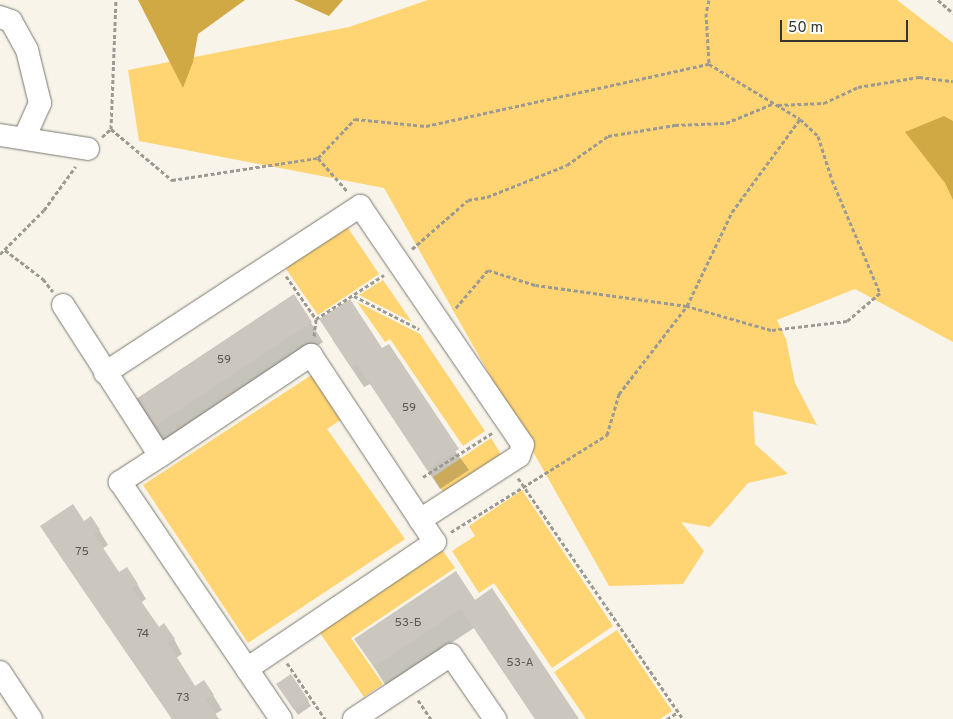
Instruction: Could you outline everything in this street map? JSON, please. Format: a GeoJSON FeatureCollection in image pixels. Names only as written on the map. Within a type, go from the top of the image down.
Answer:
{"type":"FeatureCollection","features":[{"type":"Feature","properties":{"kind":"street"},"geometry":{"type":"LineString","coordinates":[[0,18],[11,21],[26,50],[40,103],[25,136]]}},
{"type":"Feature","properties":{"kind":"street"},"geometry":{"type":"LineString","coordinates":[[0,135],[25,136],[88,149]]}},
{"type":"Feature","properties":{"kind":"street"},"geometry":{"type":"LineString","coordinates":[[105,373],[360,206],[523,445],[519,456],[420,520]]}},
{"type":"Feature","properties":{"kind":"street"},"geometry":{"type":"LineString","coordinates":[[63,305],[160,456]]}},
{"type":"Feature","properties":{"kind":"street"},"geometry":{"type":"LineString","coordinates":[[247,669],[436,542],[311,355],[120,482],[247,669],[281,719]]}},
{"type":"Feature","properties":{"kind":"street"},"geometry":{"type":"LineString","coordinates":[[354,719],[452,655],[495,719]]}},
{"type":"Feature","properties":{"kind":"street"},"geometry":{"type":"LineString","coordinates":[[0,672],[30,719]]}},
{"type":"Feature","properties":{"kind":"path"},"geometry":{"type":"LineString","coordinates":[[709,0],[706,13],[710,64]]}},
{"type":"Feature","properties":{"kind":"path"},"geometry":{"type":"LineString","coordinates":[[938,0],[953,13]]}},
{"type":"Feature","properties":{"kind":"path"},"geometry":{"type":"LineString","coordinates":[[111,129],[172,180],[318,158],[355,119],[426,126],[710,64],[772,104],[800,119],[818,136],[832,180],[880,293],[847,321],[771,330],[686,306],[535,286],[488,270],[454,310]]}},
{"type":"Feature","properties":{"kind":"path"},"geometry":{"type":"LineString","coordinates":[[412,249],[468,200],[487,197],[567,165],[608,136],[675,125],[726,123],[772,104],[784,107],[824,103],[858,88],[919,77],[953,81]]}},
{"type":"Feature","properties":{"kind":"path"},"geometry":{"type":"LineString","coordinates":[[436,542],[521,485],[530,485],[607,435],[619,394],[686,306],[732,212],[800,119]]}},
{"type":"Feature","properties":{"kind":"path"},"geometry":{"type":"LineString","coordinates":[[318,158],[360,206]]}},
{"type":"Feature","properties":{"kind":"path"},"geometry":{"type":"LineString","coordinates":[[5,250],[43,279],[63,305]]}},
{"type":"Feature","properties":{"kind":"path"},"geometry":{"type":"LineString","coordinates":[[276,261],[316,320],[384,275]]}},
{"type":"Feature","properties":{"kind":"path"},"geometry":{"type":"LineString","coordinates":[[353,296],[423,331]]}},
{"type":"Feature","properties":{"kind":"path"},"geometry":{"type":"LineString","coordinates":[[423,478],[493,432]]}},
{"type":"Feature","properties":{"kind":"path"},"geometry":{"type":"LineString","coordinates":[[277,648],[325,719]]}},
{"type":"Feature","properties":{"kind":"path"},"geometry":{"type":"LineString","coordinates":[[414,695],[431,719]]}},
{"type":"Feature","properties":{"kind":"path"},"geometry":{"type":"LineString","coordinates":[[666,719],[678,712]]}},
{"type":"Feature","properties":{"kind":"shaded area"},"geometry":{"type":"Polygon","coordinates":[[[138,0],[245,0],[198,34],[193,62],[183,88],[138,0]]]}},
{"type":"Feature","properties":{"kind":"shaded area"},"geometry":{"type":"Polygon","coordinates":[[[294,0],[343,0],[329,16],[294,0]]]}},
{"type":"Feature","properties":{"kind":"shaded area"},"geometry":{"type":"Polygon","coordinates":[[[428,0],[897,0],[953,43],[953,342],[855,289],[777,320],[786,339],[795,383],[817,425],[753,411],[755,444],[788,474],[748,483],[710,527],[681,522],[704,551],[683,584],[609,586],[384,188],[139,141],[128,70],[349,27],[428,0]]]}},
{"type":"Feature","properties":{"kind":"shaded area"},"geometry":{"type":"Polygon","coordinates":[[[944,116],[953,121],[953,200],[945,183],[905,132],[944,116]]]}},
{"type":"Feature","properties":{"kind":"shaded area"},"geometry":{"type":"Polygon","coordinates":[[[344,222],[379,274],[318,315],[282,263],[344,222]]]}},
{"type":"Feature","properties":{"kind":"shaded area"},"geometry":{"type":"Polygon","coordinates":[[[383,280],[412,322],[359,295],[383,280]]]}},
{"type":"Feature","properties":{"kind":"shaded area"},"geometry":{"type":"Polygon","coordinates":[[[357,302],[420,334],[485,431],[463,446],[390,339],[385,342],[357,302]]]}},
{"type":"Feature","properties":{"kind":"shaded area"},"geometry":{"type":"Polygon","coordinates":[[[316,372],[345,417],[327,429],[405,539],[248,643],[143,485],[316,372]]]}},
{"type":"Feature","properties":{"kind":"shaded area"},"geometry":{"type":"Polygon","coordinates":[[[491,438],[502,456],[444,493],[433,477],[491,438]]]}},
{"type":"Feature","properties":{"kind":"shaded area"},"geometry":{"type":"Polygon","coordinates":[[[522,490],[613,626],[552,668],[494,583],[479,593],[452,551],[475,536],[469,526],[522,490]]]}},
{"type":"Feature","properties":{"kind":"shaded area"},"geometry":{"type":"Polygon","coordinates":[[[441,548],[455,568],[351,638],[383,684],[364,697],[318,630],[441,548]]]}},
{"type":"Feature","properties":{"kind":"shaded area"},"geometry":{"type":"Polygon","coordinates":[[[617,630],[672,711],[660,719],[586,719],[554,672],[617,630]]]}},
{"type":"Feature","properties":{"kind":"building"},"geometry":{"type":"Polygon","coordinates":[[[294,294],[312,322],[154,427],[136,399],[294,294]]]}},
{"type":"Feature","properties":{"kind":"building"},"geometry":{"type":"Polygon","coordinates":[[[350,299],[382,348],[389,344],[459,449],[427,470],[358,365],[352,368],[319,319],[350,299]]]}},
{"type":"Feature","properties":{"kind":"building"},"geometry":{"type":"Polygon","coordinates":[[[73,504],[84,521],[91,516],[100,530],[94,534],[119,572],[127,567],[138,584],[132,588],[159,627],[164,623],[175,639],[168,643],[195,686],[204,680],[214,695],[206,700],[219,719],[172,719],[86,594],[40,526],[73,504]]]}},
{"type":"Feature","properties":{"kind":"building"},"geometry":{"type":"Polygon","coordinates":[[[456,571],[475,600],[492,588],[579,719],[535,719],[461,609],[374,667],[354,639],[456,571]]]}},
{"type":"Feature","properties":{"kind":"building"},"geometry":{"type":"Polygon","coordinates":[[[291,674],[309,701],[294,710],[276,684],[291,674]]]}}]}
